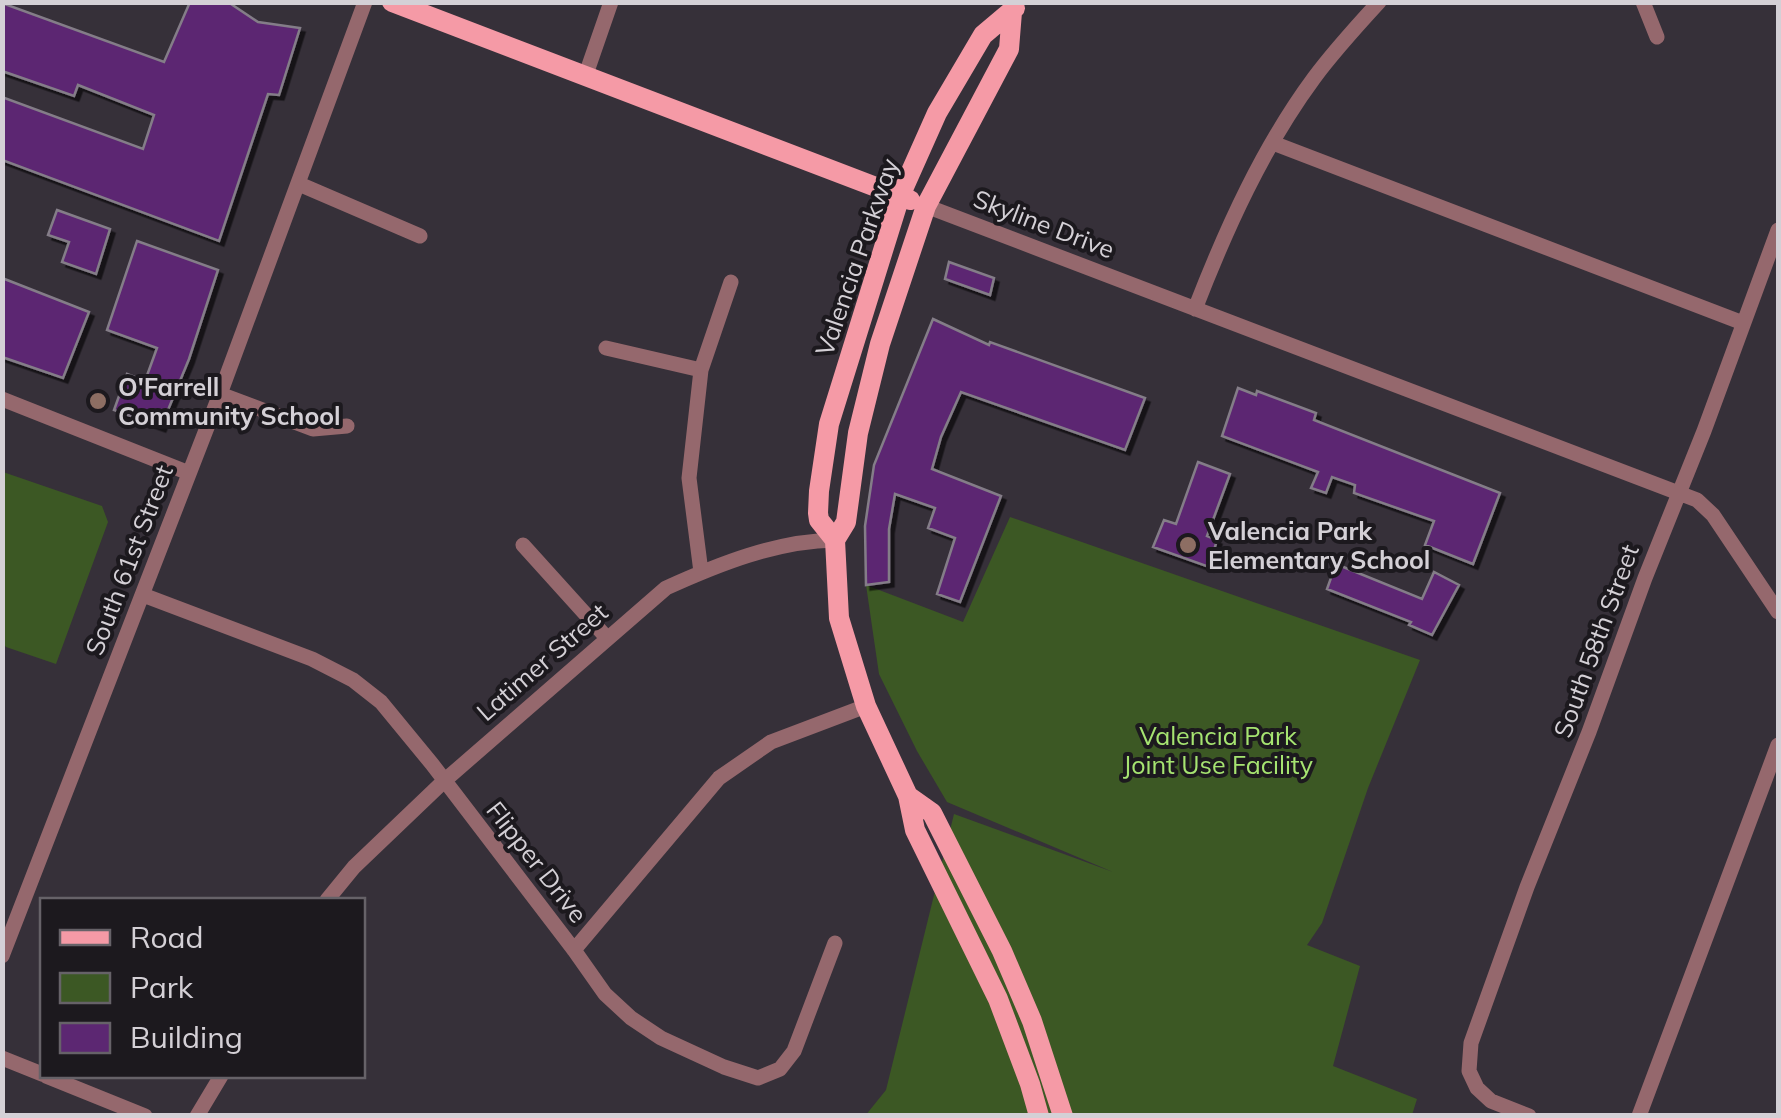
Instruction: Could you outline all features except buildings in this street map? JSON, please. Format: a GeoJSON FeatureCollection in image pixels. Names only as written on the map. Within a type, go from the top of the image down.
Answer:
{"type":"FeatureCollection","features":[{"type":"Feature","properties":{"kind":"main road","name":"Skyline Drive"},"geometry":{"type":"LineString","coordinates":[[392,2],[926,206]]}},
{"type":"Feature","properties":{"kind":"main road","name":"Valencia Parkway"},"geometry":{"type":"LineString","coordinates":[[835,540],[818,513],[829,424],[900,196],[937,113],[983,35],[1015,7]]}},
{"type":"Feature","properties":{"kind":"main road","name":"Valencia Parkway"},"geometry":{"type":"LineString","coordinates":[[1015,7],[1009,49],[926,206],[880,344],[858,434],[846,522],[835,540],[839,618],[866,706],[908,796],[915,830],[998,999],[1039,1116]]}},
{"type":"Feature","properties":{"kind":"main road","name":"Valencia Parkway"},"geometry":{"type":"LineString","coordinates":[[908,796],[932,813],[1002,951],[1032,1021],[1063,1116]]}},
{"type":"Feature","properties":{"kind":"street","name":"South 61st Street"},"geometry":{"type":"LineString","coordinates":[[2,956],[220,394],[365,2]]}},
{"type":"Feature","properties":{"kind":"street"},"geometry":{"type":"LineString","coordinates":[[585,78],[612,2]]}},
{"type":"Feature","properties":{"kind":"street"},"geometry":{"type":"LineString","coordinates":[[1195,309],[1232,219],[1273,143],[1312,81],[1379,2]]}},
{"type":"Feature","properties":{"kind":"street"},"geometry":{"type":"LineString","coordinates":[[1643,2],[1656,37]]}},
{"type":"Feature","properties":{"kind":"street"},"geometry":{"type":"LineString","coordinates":[[1273,143],[1743,323]]}},
{"type":"Feature","properties":{"kind":"street"},"geometry":{"type":"LineString","coordinates":[[298,184],[420,236]]}},
{"type":"Feature","properties":{"kind":"street","name":"Skyline Drive"},"geometry":{"type":"LineString","coordinates":[[926,206],[1696,500],[1713,515],[1778,612]]}},
{"type":"Feature","properties":{"kind":"street","name":"South 58th Street"},"geometry":{"type":"LineString","coordinates":[[1529,1116],[1490,1100],[1478,1088],[1469,1071],[1471,1043],[1778,230]]}},
{"type":"Feature","properties":{"kind":"street"},"geometry":{"type":"LineString","coordinates":[[701,572],[689,478],[702,370],[732,282]]}},
{"type":"Feature","properties":{"kind":"street"},"geometry":{"type":"LineString","coordinates":[[606,348],[702,370]]}},
{"type":"Feature","properties":{"kind":"street"},"geometry":{"type":"LineString","coordinates":[[220,394],[312,429],[347,426]]}},
{"type":"Feature","properties":{"kind":"street"},"geometry":{"type":"LineString","coordinates":[[2,399],[189,473]]}},
{"type":"Feature","properties":{"kind":"street","name":"Latimer Street"},"geometry":{"type":"LineString","coordinates":[[330,898],[354,867],[444,781],[666,588],[701,572],[804,540],[835,540]]}},
{"type":"Feature","properties":{"kind":"street"},"geometry":{"type":"LineString","coordinates":[[523,545],[607,638]]}},
{"type":"Feature","properties":{"kind":"street","name":"Flipper Drive"},"geometry":{"type":"LineString","coordinates":[[143,594],[312,658],[353,680],[380,702],[605,994],[630,1018],[661,1038],[758,1078],[780,1069],[794,1051],[835,943]]}},
{"type":"Feature","properties":{"kind":"street"},"geometry":{"type":"LineString","coordinates":[[574,950],[719,778],[771,742],[866,706]]}},
{"type":"Feature","properties":{"kind":"street"},"geometry":{"type":"LineString","coordinates":[[1639,1116],[1778,745]]}},
{"type":"Feature","properties":{"kind":"street"},"geometry":{"type":"LineString","coordinates":[[2,903],[21,910]]}},
{"type":"Feature","properties":{"kind":"street"},"geometry":{"type":"LineString","coordinates":[[2,1058],[40,1073]]}},
{"type":"Feature","properties":{"kind":"street"},"geometry":{"type":"LineString","coordinates":[[51,1078],[146,1116]]}},
{"type":"Feature","properties":{"kind":"street"},"geometry":{"type":"LineString","coordinates":[[197,1116],[220,1078]]}},
{"type":"Feature","properties":{"kind":"green space"},"geometry":{"type":"Polygon","coordinates":[[[3,472],[102,506],[108,522],[56,664],[3,643],[3,472]]]}},
{"type":"Feature","properties":{"kind":"green space","name":"Valencia Park Joint Use Facility"},"geometry":{"type":"Polygon","coordinates":[[[1010,517],[1420,660],[1368,788],[1322,923],[1307,945],[1360,966],[1333,1066],[1417,1099],[1412,1115],[865,1116],[886,1090],[954,814],[1113,872],[947,802],[879,674],[866,585],[963,622],[1010,517]]]}},
{"type":"Feature","properties":{"kind":"place","name":"O'Farrell Community School"},"geometry":{"type":"Point","coordinates":[98,401]}},
{"type":"Feature","properties":{"kind":"place","name":"Valencia Park Elementary School"},"geometry":{"type":"Point","coordinates":[1188,545]}}]}
